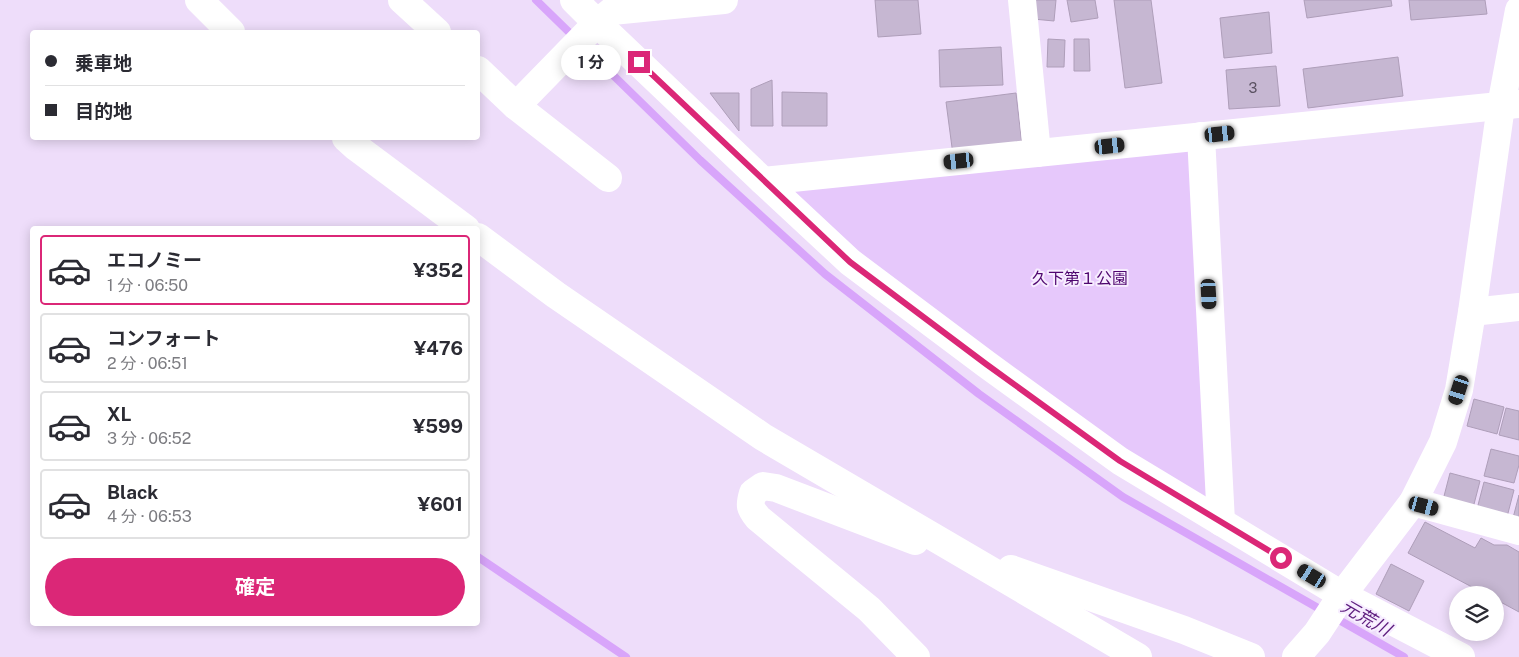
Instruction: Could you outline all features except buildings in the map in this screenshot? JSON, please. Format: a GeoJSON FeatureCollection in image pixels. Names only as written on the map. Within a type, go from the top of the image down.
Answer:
{"type":"FeatureCollection","features":[{"type":"Feature","properties":{"kind":"street"},"geometry":{"type":"LineString","coordinates":[[199,0],[229,30]]}},
{"type":"Feature","properties":{"kind":"street"},"geometry":{"type":"LineString","coordinates":[[402,0],[435,30]]}},
{"type":"Feature","properties":{"kind":"street"},"geometry":{"type":"LineString","coordinates":[[574,0],[593,27],[850,262],[978,358],[1120,461],[1221,522],[1340,598],[1461,657]]}},
{"type":"Feature","properties":{"kind":"street"},"geometry":{"type":"LineString","coordinates":[[516,106],[593,27],[612,11],[724,0]]}},
{"type":"Feature","properties":{"kind":"street"},"geometry":{"type":"LineString","coordinates":[[1022,0],[1037,153]]}},
{"type":"Feature","properties":{"kind":"street"},"geometry":{"type":"LineString","coordinates":[[1296,657],[1317,632],[1340,598],[1413,502],[1443,442],[1459,390],[1510,105],[1519,10]]}},
{"type":"Feature","properties":{"kind":"street"},"geometry":{"type":"LineString","coordinates":[[480,72],[516,106],[608,178]]}},
{"type":"Feature","properties":{"kind":"street"},"geometry":{"type":"LineString","coordinates":[[763,182],[1510,105]]}},
{"type":"Feature","properties":{"kind":"street"},"geometry":{"type":"LineString","coordinates":[[1201,136],[1221,522]]}},
{"type":"Feature","properties":{"kind":"street"},"geometry":{"type":"LineString","coordinates":[[348,140],[462,226]]}},
{"type":"Feature","properties":{"kind":"street"},"geometry":{"type":"LineString","coordinates":[[480,238],[556,295],[763,437],[1138,657]]}},
{"type":"Feature","properties":{"kind":"street"},"geometry":{"type":"LineString","coordinates":[[1472,312],[1519,307]]}},
{"type":"Feature","properties":{"kind":"street"},"geometry":{"type":"LineString","coordinates":[[916,657],[869,609],[758,518],[750,509],[752,493],[763,486],[776,488],[904,537],[967,557],[1010,568],[1175,627],[1252,657]]}},
{"type":"Feature","properties":{"kind":"street"},"geometry":{"type":"LineString","coordinates":[[1413,502],[1519,531]]}},
{"type":"Feature","properties":{"kind":"green space","name":"久下第１公園"},"geometry":{"type":"Polygon","coordinates":[[[1191,150],[1209,504],[1124,454],[866,265],[785,190],[1191,150]]]}},
{"type":"Feature","properties":{"kind":"waterway","name":"元荒川"},"geometry":{"type":"LineString","coordinates":[[536,0],[700,160],[825,274],[979,394],[1123,497],[1404,657]]}},
{"type":"Feature","properties":{"kind":"waterway"},"geometry":{"type":"LineString","coordinates":[[480,558],[626,657]]}},
{"type":"Feature","properties":{"kind":"route"},"geometry":{"type":"LineString","coordinates":[[639,62],[763,182],[850,262],[1120,461],[1281,558]]}}]}
